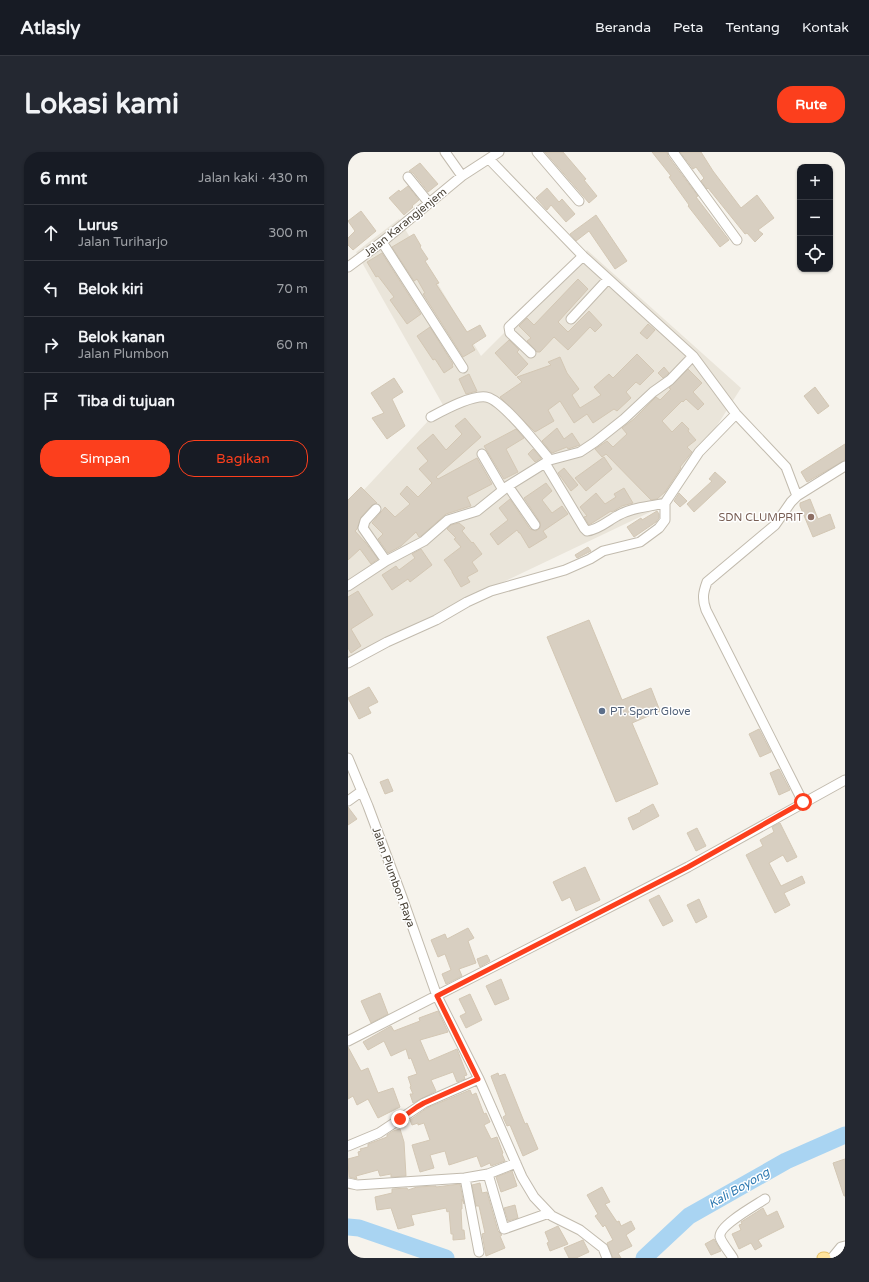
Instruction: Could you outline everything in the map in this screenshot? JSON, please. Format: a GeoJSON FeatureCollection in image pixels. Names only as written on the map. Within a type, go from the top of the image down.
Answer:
{"type":"FeatureCollection","features":[{"type":"Feature","properties":{"kind":"street"},"geometry":{"type":"LineString","coordinates":[[446,152],[462,176]]}},
{"type":"Feature","properties":{"kind":"street","name":"Jalan Karangjenjem"},"geometry":{"type":"LineString","coordinates":[[348,267],[382,242],[462,176],[499,152]]}},
{"type":"Feature","properties":{"kind":"street"},"geometry":{"type":"LineString","coordinates":[[537,152],[579,201]]}},
{"type":"Feature","properties":{"kind":"street"},"geometry":{"type":"LineString","coordinates":[[673,152],[737,240]]}},
{"type":"Feature","properties":{"kind":"street"},"geometry":{"type":"LineString","coordinates":[[489,159],[583,256],[693,356],[736,414],[786,467],[797,496]]}},
{"type":"Feature","properties":{"kind":"street"},"geometry":{"type":"LineString","coordinates":[[408,177],[429,203]]}},
{"type":"Feature","properties":{"kind":"street"},"geometry":{"type":"LineString","coordinates":[[382,242],[463,368]]}},
{"type":"Feature","properties":{"kind":"street"},"geometry":{"type":"LineString","coordinates":[[531,353],[510,333],[509,327],[583,256]]}},
{"type":"Feature","properties":{"kind":"street"},"geometry":{"type":"LineString","coordinates":[[571,319],[608,279]]}},
{"type":"Feature","properties":{"kind":"street"},"geometry":{"type":"LineString","coordinates":[[348,586],[386,561],[424,541],[448,520],[477,511],[506,488],[547,461],[580,452],[595,442],[624,419],[652,392],[670,380],[693,356]]}},
{"type":"Feature","properties":{"kind":"street"},"geometry":{"type":"LineString","coordinates":[[431,417],[454,405],[466,401],[485,397],[497,402],[522,428],[547,461],[587,531],[596,529],[619,514],[665,502]]}},
{"type":"Feature","properties":{"kind":"street"},"geometry":{"type":"LineString","coordinates":[[348,663],[387,642],[436,620],[467,602],[491,591],[538,576],[565,570],[590,559],[603,551],[640,542],[651,535],[665,520],[665,502],[699,452],[736,414]]}},
{"type":"Feature","properties":{"kind":"street"},"geometry":{"type":"LineString","coordinates":[[482,454],[535,525]]}},
{"type":"Feature","properties":{"kind":"street"},"geometry":{"type":"LineString","coordinates":[[803,802],[702,601],[702,594],[707,582],[775,525],[797,496],[845,466]]}},
{"type":"Feature","properties":{"kind":"street"},"geometry":{"type":"LineString","coordinates":[[376,509],[365,521],[363,528],[386,561]]}},
{"type":"Feature","properties":{"kind":"street","name":"Jalan Plumbon Raya"},"geometry":{"type":"LineString","coordinates":[[348,758],[402,897],[437,996],[478,1079],[522,1177],[534,1197],[549,1214]]}},
{"type":"Feature","properties":{"kind":"street"},"geometry":{"type":"LineString","coordinates":[[348,1041],[688,867],[845,780]]}},
{"type":"Feature","properties":{"kind":"street"},"geometry":{"type":"LineString","coordinates":[[348,801],[362,792]]}},
{"type":"Feature","properties":{"kind":"street"},"geometry":{"type":"LineString","coordinates":[[348,1146],[379,1133],[417,1107],[478,1079]]}},
{"type":"Feature","properties":{"kind":"street"},"geometry":{"type":"LineString","coordinates":[[348,1183],[357,1185],[465,1178],[488,1174],[516,1163]]}},
{"type":"Feature","properties":{"kind":"street"},"geometry":{"type":"LineString","coordinates":[[488,1174],[504,1229],[549,1214],[580,1230],[603,1248],[607,1258]]}},
{"type":"Feature","properties":{"kind":"street"},"geometry":{"type":"LineString","coordinates":[[465,1178],[479,1252]]}},
{"type":"Feature","properties":{"kind":"street"},"geometry":{"type":"LineString","coordinates":[[733,1258],[720,1237],[721,1232],[726,1225],[765,1199]]}},
{"type":"Feature","properties":{"kind":"street"},"geometry":{"type":"LineString","coordinates":[[832,1258],[841,1247],[845,1246]]}},
{"type":"Feature","properties":{"kind":"shaded area"},"geometry":{"type":"Polygon","coordinates":[[[399,219],[481,356],[587,250],[741,388],[667,504],[482,592],[348,663],[348,507],[443,405],[356,252],[399,219]]]}},
{"type":"Feature","properties":{"kind":"building"},"geometry":{"type":"Polygon","coordinates":[[[545,152],[563,152],[586,179],[584,180],[597,196],[589,203],[545,152]]]}},
{"type":"Feature","properties":{"kind":"building"},"geometry":{"type":"Polygon","coordinates":[[[652,152],[667,152],[668,156],[698,196],[696,197],[729,240],[720,247],[688,206],[689,205],[669,177],[671,176],[652,152]]]}},
{"type":"Feature","properties":{"kind":"building"},"geometry":{"type":"Polygon","coordinates":[[[680,152],[701,152],[713,171],[741,208],[757,195],[774,218],[758,230],[763,234],[755,242],[747,233],[745,234],[708,188],[707,189],[701,181],[704,178],[696,167],[693,169],[680,152]]]}},
{"type":"Feature","properties":{"kind":"building"},"geometry":{"type":"Polygon","coordinates":[[[420,163],[438,184],[428,192],[413,173],[409,171],[420,163]]]}},
{"type":"Feature","properties":{"kind":"building"},"geometry":{"type":"Polygon","coordinates":[[[408,186],[419,200],[404,215],[389,198],[399,190],[400,192],[408,186]]]}},
{"type":"Feature","properties":{"kind":"building"},"geometry":{"type":"Polygon","coordinates":[[[547,188],[559,202],[562,199],[575,214],[566,222],[551,205],[547,210],[536,198],[547,188]]]}},
{"type":"Feature","properties":{"kind":"building"},"geometry":{"type":"Polygon","coordinates":[[[361,211],[376,231],[353,250],[348,245],[348,238],[355,231],[348,221],[361,211]]]}},
{"type":"Feature","properties":{"kind":"building"},"geometry":{"type":"Polygon","coordinates":[[[596,215],[627,261],[615,269],[589,231],[576,241],[570,234],[596,215]]]}},
{"type":"Feature","properties":{"kind":"building"},"geometry":{"type":"Polygon","coordinates":[[[414,234],[428,259],[425,261],[439,283],[436,284],[467,332],[480,325],[486,336],[472,345],[475,350],[463,357],[423,294],[425,293],[417,279],[414,281],[392,247],[414,234]]]}},
{"type":"Feature","properties":{"kind":"building"},"geometry":{"type":"Polygon","coordinates":[[[382,253],[421,314],[407,324],[390,300],[394,297],[378,276],[376,277],[367,262],[382,253]]]}},
{"type":"Feature","properties":{"kind":"building"},"geometry":{"type":"Polygon","coordinates":[[[578,279],[588,289],[558,322],[568,332],[589,311],[602,325],[595,332],[590,327],[568,350],[554,337],[540,352],[537,352],[527,341],[531,338],[519,326],[527,318],[534,325],[578,279]]]}},
{"type":"Feature","properties":{"kind":"building"},"geometry":{"type":"Polygon","coordinates":[[[648,324],[655,330],[647,339],[640,333],[648,324]]]}},
{"type":"Feature","properties":{"kind":"building"},"geometry":{"type":"Polygon","coordinates":[[[430,327],[453,364],[453,367],[444,373],[435,359],[433,360],[417,336],[430,327]]]}},
{"type":"Feature","properties":{"kind":"building"},"geometry":{"type":"Polygon","coordinates":[[[509,340],[519,350],[517,352],[528,364],[516,376],[495,353],[509,340]]]}},
{"type":"Feature","properties":{"kind":"building"},"geometry":{"type":"Polygon","coordinates":[[[637,354],[654,371],[640,385],[636,382],[626,392],[631,398],[617,411],[614,409],[593,423],[587,414],[574,423],[560,401],[548,410],[554,421],[535,432],[500,397],[522,382],[517,377],[551,365],[548,362],[560,357],[567,373],[579,389],[572,395],[580,408],[601,395],[594,387],[609,374],[613,378],[637,354]]]}},
{"type":"Feature","properties":{"kind":"building"},"geometry":{"type":"Polygon","coordinates":[[[664,367],[669,373],[663,378],[658,373],[664,367]]]}},
{"type":"Feature","properties":{"kind":"building"},"geometry":{"type":"Polygon","coordinates":[[[688,369],[702,383],[693,392],[704,404],[698,410],[686,399],[683,402],[682,401],[662,421],[672,432],[682,422],[689,429],[688,431],[696,440],[687,447],[692,452],[680,467],[681,468],[665,492],[657,499],[651,500],[606,454],[602,457],[595,449],[607,441],[613,447],[627,434],[622,428],[634,419],[656,397],[660,400],[671,389],[669,388],[688,369]]]}},
{"type":"Feature","properties":{"kind":"building"},"geometry":{"type":"Polygon","coordinates":[[[469,374],[477,391],[466,394],[459,379],[469,374]]]}},
{"type":"Feature","properties":{"kind":"building"},"geometry":{"type":"Polygon","coordinates":[[[394,378],[403,392],[392,399],[405,426],[387,439],[372,418],[384,413],[371,393],[394,378]]]}},
{"type":"Feature","properties":{"kind":"building"},"geometry":{"type":"Polygon","coordinates":[[[815,387],[829,406],[818,414],[804,396],[815,387]]]}},
{"type":"Feature","properties":{"kind":"building"},"geometry":{"type":"Polygon","coordinates":[[[465,418],[481,437],[436,477],[438,479],[477,458],[492,484],[467,497],[471,506],[446,514],[421,536],[419,537],[416,532],[401,546],[388,553],[378,539],[383,534],[372,523],[385,507],[395,517],[410,504],[400,494],[407,486],[418,497],[432,483],[419,469],[428,461],[417,448],[433,434],[446,450],[462,434],[455,426],[465,418]]]}},
{"type":"Feature","properties":{"kind":"building"},"geometry":{"type":"Polygon","coordinates":[[[557,428],[564,439],[572,433],[580,445],[568,449],[567,447],[552,453],[542,441],[557,428]]]}},
{"type":"Feature","properties":{"kind":"building"},"geometry":{"type":"Polygon","coordinates":[[[516,429],[524,438],[506,449],[518,472],[504,479],[484,446],[516,429]]]}},
{"type":"Feature","properties":{"kind":"building"},"geometry":{"type":"Polygon","coordinates":[[[845,444],[845,460],[807,482],[801,472],[845,444]]]}},
{"type":"Feature","properties":{"kind":"building"},"geometry":{"type":"Polygon","coordinates":[[[533,449],[541,458],[535,462],[528,454],[533,449]]]}},
{"type":"Feature","properties":{"kind":"building"},"geometry":{"type":"Polygon","coordinates":[[[604,457],[612,469],[586,491],[575,478],[604,457]]]}},
{"type":"Feature","properties":{"kind":"building"},"geometry":{"type":"Polygon","coordinates":[[[564,468],[578,485],[571,491],[558,473],[564,468]]]}},
{"type":"Feature","properties":{"kind":"building"},"geometry":{"type":"Polygon","coordinates":[[[715,472],[726,482],[694,512],[687,504],[712,481],[709,479],[715,472]]]}},
{"type":"Feature","properties":{"kind":"building"},"geometry":{"type":"Polygon","coordinates":[[[546,483],[552,491],[542,500],[552,513],[562,506],[568,514],[543,531],[547,537],[529,548],[517,530],[498,545],[490,534],[508,520],[499,508],[510,499],[530,529],[536,531],[540,528],[540,522],[524,498],[546,483]]]}},
{"type":"Feature","properties":{"kind":"building"},"geometry":{"type":"Polygon","coordinates":[[[361,487],[377,503],[372,505],[361,517],[355,531],[378,559],[371,564],[360,549],[348,560],[348,500],[361,487]]]}},
{"type":"Feature","properties":{"kind":"building"},"geometry":{"type":"Polygon","coordinates":[[[624,488],[633,503],[622,506],[612,512],[611,511],[589,525],[584,517],[587,516],[580,507],[596,493],[605,504],[616,497],[614,494],[624,488]]]}},
{"type":"Feature","properties":{"kind":"building"},"geometry":{"type":"Polygon","coordinates":[[[679,493],[687,501],[680,507],[674,501],[679,493]]]}},
{"type":"Feature","properties":{"kind":"building","name":"SDN CLUMPRIT"},"geometry":{"type":"Polygon","coordinates":[[[810,499],[818,519],[830,514],[835,528],[813,537],[800,506],[800,503],[810,499]]]}},
{"type":"Feature","properties":{"kind":"building"},"geometry":{"type":"Polygon","coordinates":[[[657,511],[659,518],[656,522],[634,537],[627,527],[641,518],[642,520],[657,511]]]}},
{"type":"Feature","properties":{"kind":"building"},"geometry":{"type":"Polygon","coordinates":[[[459,523],[465,528],[462,531],[482,554],[472,562],[478,571],[467,577],[470,582],[461,587],[444,560],[461,547],[454,539],[456,538],[447,529],[451,525],[459,523]]]}},
{"type":"Feature","properties":{"kind":"building"},"geometry":{"type":"Polygon","coordinates":[[[588,547],[591,551],[577,558],[575,555],[588,547]]]}},
{"type":"Feature","properties":{"kind":"building"},"geometry":{"type":"Polygon","coordinates":[[[421,549],[432,565],[410,582],[408,579],[392,590],[382,575],[396,566],[399,570],[415,558],[412,554],[421,549]]]}},
{"type":"Feature","properties":{"kind":"building"},"geometry":{"type":"Polygon","coordinates":[[[358,591],[373,615],[351,629],[361,646],[351,653],[348,648],[348,597],[358,591]]]}},
{"type":"Feature","properties":{"kind":"building","name":"PT. Sport Glove"},"geometry":{"type":"Polygon","coordinates":[[[589,620],[622,700],[651,688],[660,711],[632,723],[658,784],[616,802],[547,637],[589,620]]]}},
{"type":"Feature","properties":{"kind":"building"},"geometry":{"type":"Polygon","coordinates":[[[369,687],[378,702],[368,707],[371,713],[359,719],[348,698],[369,687]]]}},
{"type":"Feature","properties":{"kind":"building"},"geometry":{"type":"Polygon","coordinates":[[[759,729],[771,752],[760,757],[749,734],[759,729]]]}},
{"type":"Feature","properties":{"kind":"building"},"geometry":{"type":"Polygon","coordinates":[[[779,769],[790,790],[779,795],[770,773],[779,769]]]}},
{"type":"Feature","properties":{"kind":"building"},"geometry":{"type":"Polygon","coordinates":[[[388,779],[393,791],[385,794],[380,782],[388,779]]]}},
{"type":"Feature","properties":{"kind":"building"},"geometry":{"type":"Polygon","coordinates":[[[653,804],[659,816],[633,830],[628,818],[653,804]]]}},
{"type":"Feature","properties":{"kind":"building"},"geometry":{"type":"Polygon","coordinates":[[[348,807],[357,819],[348,825],[348,807]]]}},
{"type":"Feature","properties":{"kind":"building"},"geometry":{"type":"Polygon","coordinates":[[[780,823],[797,857],[787,862],[783,855],[769,863],[781,886],[802,876],[805,883],[784,893],[790,905],[775,913],[746,855],[763,846],[760,840],[774,832],[772,827],[780,823]]]}},
{"type":"Feature","properties":{"kind":"building"},"geometry":{"type":"Polygon","coordinates":[[[697,828],[706,846],[696,851],[687,833],[697,828]]]}},
{"type":"Feature","properties":{"kind":"building"},"geometry":{"type":"Polygon","coordinates":[[[585,867],[600,900],[576,911],[570,897],[562,901],[553,882],[585,867]]]}},
{"type":"Feature","properties":{"kind":"building"},"geometry":{"type":"Polygon","coordinates":[[[659,895],[673,921],[663,926],[649,900],[659,895]]]}},
{"type":"Feature","properties":{"kind":"building"},"geometry":{"type":"Polygon","coordinates":[[[699,899],[707,917],[696,923],[687,905],[699,899]]]}},
{"type":"Feature","properties":{"kind":"building"},"geometry":{"type":"Polygon","coordinates":[[[468,928],[474,938],[468,941],[476,963],[459,969],[462,976],[446,984],[442,974],[451,970],[445,954],[438,957],[431,940],[445,934],[447,939],[468,928]]]}},
{"type":"Feature","properties":{"kind":"building"},"geometry":{"type":"Polygon","coordinates":[[[487,955],[490,961],[480,967],[477,959],[487,955]]]}},
{"type":"Feature","properties":{"kind":"building"},"geometry":{"type":"Polygon","coordinates":[[[501,979],[509,999],[495,1005],[486,986],[501,979]]]}},
{"type":"Feature","properties":{"kind":"building"},"geometry":{"type":"Polygon","coordinates":[[[380,993],[388,1014],[371,1023],[361,1001],[380,993]]]}},
{"type":"Feature","properties":{"kind":"building"},"geometry":{"type":"Polygon","coordinates":[[[470,994],[482,1020],[466,1028],[460,1016],[466,1013],[459,999],[470,994]]]}},
{"type":"Feature","properties":{"kind":"building"},"geometry":{"type":"Polygon","coordinates":[[[438,1011],[448,1032],[420,1040],[429,1061],[457,1049],[467,1075],[464,1076],[465,1079],[457,1082],[453,1072],[431,1080],[436,1091],[413,1103],[410,1094],[413,1094],[408,1077],[417,1074],[411,1058],[409,1059],[406,1049],[391,1056],[384,1041],[368,1050],[363,1042],[391,1026],[394,1031],[420,1021],[419,1018],[438,1011]]]}},
{"type":"Feature","properties":{"kind":"building"},"geometry":{"type":"Polygon","coordinates":[[[348,1047],[361,1071],[368,1068],[378,1093],[393,1088],[400,1107],[378,1118],[368,1099],[357,1105],[353,1096],[348,1099],[348,1047]]]}},
{"type":"Feature","properties":{"kind":"building"},"geometry":{"type":"Polygon","coordinates":[[[498,1073],[499,1076],[505,1074],[525,1124],[527,1123],[538,1149],[523,1156],[510,1125],[507,1126],[503,1117],[506,1115],[491,1076],[498,1073]]]}},
{"type":"Feature","properties":{"kind":"building"},"geometry":{"type":"Polygon","coordinates":[[[470,1090],[472,1095],[476,1093],[484,1114],[486,1113],[490,1122],[484,1125],[491,1139],[497,1137],[505,1161],[491,1166],[490,1163],[481,1167],[477,1156],[449,1165],[445,1151],[430,1155],[434,1168],[420,1172],[412,1145],[430,1140],[424,1123],[412,1125],[410,1120],[427,1108],[470,1090]]]}},
{"type":"Feature","properties":{"kind":"building"},"geometry":{"type":"Polygon","coordinates":[[[400,1129],[404,1142],[406,1176],[391,1177],[391,1174],[380,1176],[378,1170],[356,1176],[357,1179],[349,1177],[348,1159],[359,1156],[358,1152],[361,1151],[360,1149],[368,1147],[368,1144],[387,1137],[387,1135],[393,1131],[400,1129]]]}},
{"type":"Feature","properties":{"kind":"building"},"geometry":{"type":"Polygon","coordinates":[[[845,1159],[845,1196],[844,1196],[833,1163],[845,1159]]]}},
{"type":"Feature","properties":{"kind":"building"},"geometry":{"type":"Polygon","coordinates":[[[512,1171],[517,1186],[501,1192],[496,1177],[512,1171]]]}},
{"type":"Feature","properties":{"kind":"building"},"geometry":{"type":"Polygon","coordinates":[[[480,1183],[482,1193],[487,1192],[498,1231],[502,1235],[500,1236],[505,1248],[486,1256],[482,1234],[485,1233],[479,1206],[476,1206],[472,1185],[480,1183]]]}},
{"type":"Feature","properties":{"kind":"building"},"geometry":{"type":"Polygon","coordinates":[[[460,1184],[464,1204],[462,1199],[462,1230],[464,1230],[465,1239],[453,1240],[449,1211],[447,1212],[446,1208],[411,1215],[414,1225],[398,1229],[391,1208],[377,1210],[375,1197],[392,1193],[392,1189],[407,1188],[408,1190],[417,1187],[436,1187],[460,1184]]]}},
{"type":"Feature","properties":{"kind":"building"},"geometry":{"type":"Polygon","coordinates":[[[602,1187],[610,1202],[605,1204],[617,1222],[619,1221],[621,1226],[631,1221],[635,1229],[626,1235],[632,1246],[618,1253],[621,1258],[613,1258],[607,1243],[613,1240],[605,1225],[603,1227],[595,1216],[598,1214],[587,1195],[602,1187]]]}},
{"type":"Feature","properties":{"kind":"building"},"geometry":{"type":"Polygon","coordinates":[[[515,1205],[518,1218],[508,1221],[504,1208],[515,1205]]]}},
{"type":"Feature","properties":{"kind":"building"},"geometry":{"type":"Polygon","coordinates":[[[763,1208],[767,1216],[777,1211],[784,1227],[758,1240],[762,1246],[755,1250],[751,1243],[739,1249],[732,1234],[741,1230],[739,1225],[742,1224],[741,1222],[763,1208]]]}},
{"type":"Feature","properties":{"kind":"building"},"geometry":{"type":"Polygon","coordinates":[[[558,1226],[568,1244],[550,1251],[547,1243],[549,1242],[545,1232],[558,1226]]]}},
{"type":"Feature","properties":{"kind":"building"},"geometry":{"type":"Polygon","coordinates":[[[714,1239],[721,1251],[711,1255],[705,1244],[714,1239]]]}},
{"type":"Feature","properties":{"kind":"building"},"geometry":{"type":"Polygon","coordinates":[[[583,1240],[589,1252],[576,1258],[569,1258],[564,1248],[583,1240]]]}},
{"type":"Feature","properties":{"kind":"waterway","name":"Kali Boyong"},"geometry":{"type":"LineString","coordinates":[[644,1258],[689,1216],[786,1161],[845,1135]]}},
{"type":"Feature","properties":{"kind":"waterway","name":"Kali Boyong"},"geometry":{"type":"LineString","coordinates":[[348,1227],[359,1228],[446,1258]]}},
{"type":"Feature","properties":{"kind":"place","name":"SDN CLUMPRIT"},"geometry":{"type":"Point","coordinates":[811,517]}},
{"type":"Feature","properties":{"kind":"place","name":"PT. Sport Glove"},"geometry":{"type":"Point","coordinates":[602,711]}},
{"type":"Feature","properties":{"kind":"route"},"geometry":{"type":"LineString","coordinates":[[400,1119],[424,1103],[478,1079],[437,996],[688,867],[803,802]]}}]}
